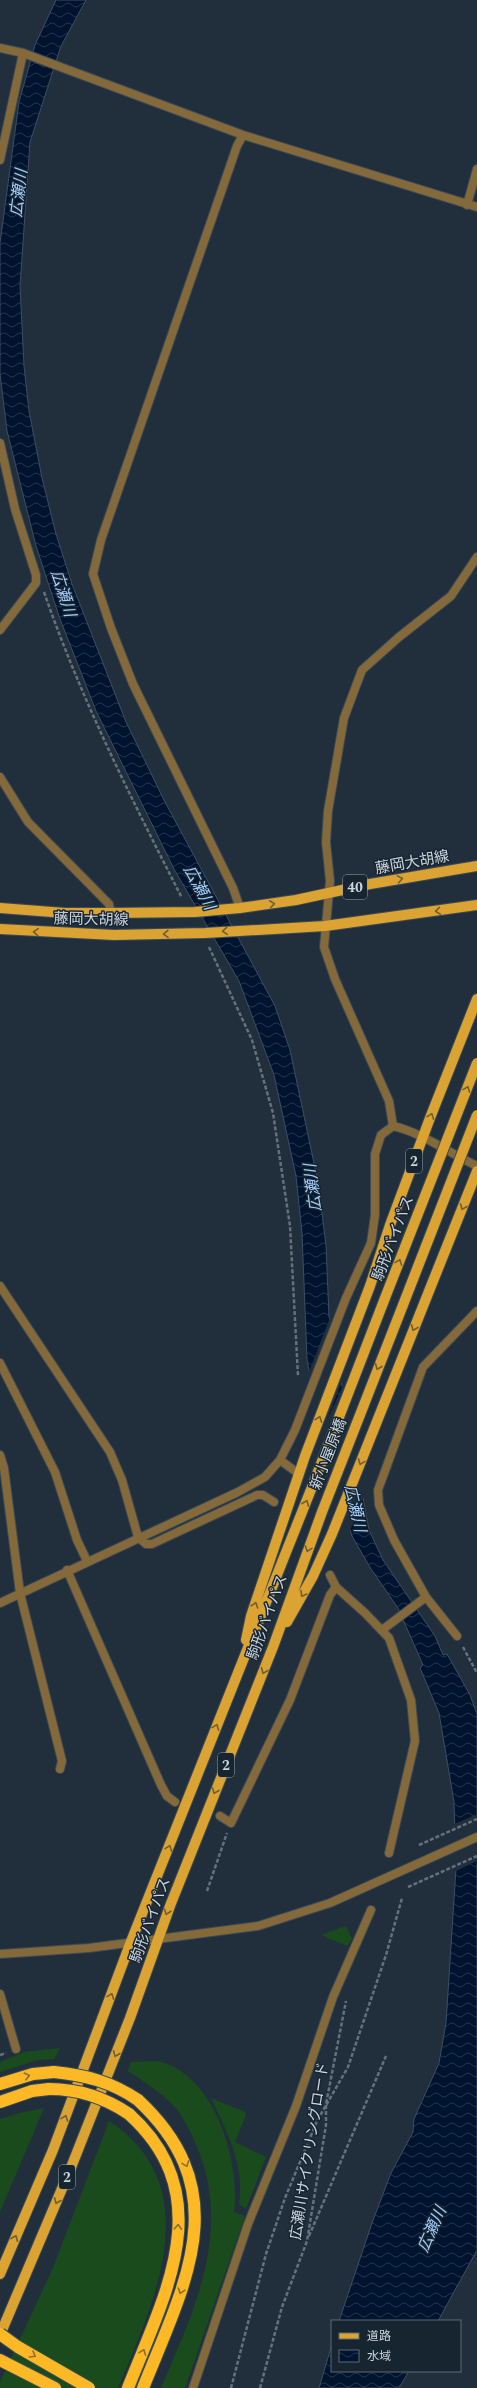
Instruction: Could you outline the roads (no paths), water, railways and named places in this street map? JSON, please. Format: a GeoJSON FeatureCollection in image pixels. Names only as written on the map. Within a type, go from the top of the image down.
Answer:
{"type":"FeatureCollection","features":[{"type":"Feature","properties":{"kind":"highway"},"geometry":{"type":"LineString","coordinates":[[0,2084],[33,2074],[54,2072],[85,2076],[100,2080],[113,2085],[138,2100],[156,2116],[181,2153],[194,2193],[196,2215],[194,2241],[184,2283],[143,2388]]}},
{"type":"Feature","properties":{"kind":"highway"},"geometry":{"type":"LineString","coordinates":[[0,2102],[32,2091],[65,2090],[92,2096],[117,2106],[129,2114],[146,2129],[159,2146],[168,2162],[178,2201],[179,2226],[171,2274],[128,2388]]}},
{"type":"Feature","properties":{"kind":"highway"},"geometry":{"type":"LineString","coordinates":[[0,2334],[18,2347],[90,2388]]}},
{"type":"Feature","properties":{"kind":"highway"},"geometry":{"type":"LineString","coordinates":[[0,2360],[55,2388]]}},
{"type":"Feature","properties":{"kind":"main road","name":"藤岡大胡線"},"geometry":{"type":"LineString","coordinates":[[0,908],[50,912],[195,912],[296,900],[329,892],[477,866]]}},
{"type":"Feature","properties":{"kind":"main road","name":"40"},"geometry":{"type":"LineString","coordinates":[[325,926],[472,906]]}},
{"type":"Feature","properties":{"kind":"main road"},"geometry":{"type":"LineString","coordinates":[[472,906],[477,913]]}},
{"type":"Feature","properties":{"kind":"main road","name":"藤岡大胡線"},"geometry":{"type":"LineString","coordinates":[[0,929],[114,935],[205,933],[245,929],[325,926]]}},
{"type":"Feature","properties":{"kind":"main road","name":"2"},"geometry":{"type":"LineString","coordinates":[[239,1670],[251,1616],[305,1456],[356,1324],[423,1137],[477,999]]}},
{"type":"Feature","properties":{"kind":"main road","name":"駒形バイパス"},"geometry":{"type":"LineString","coordinates":[[355,1379],[477,1063]]}},
{"type":"Feature","properties":{"kind":"main road","name":"新小屋原橋"},"geometry":{"type":"LineString","coordinates":[[322,1512],[477,1116]]}},
{"type":"Feature","properties":{"kind":"main road","name":"2"},"geometry":{"type":"LineString","coordinates":[[273,1648],[313,1576],[332,1534],[477,1171]]}},
{"type":"Feature","properties":{"kind":"main road","name":"新小屋原橋"},"geometry":{"type":"LineString","coordinates":[[314,1482],[355,1379]]}},
{"type":"Feature","properties":{"kind":"main road","name":"駒形バイパス"},"geometry":{"type":"LineString","coordinates":[[0,2274],[53,2150],[130,1944],[314,1482]]}},
{"type":"Feature","properties":{"kind":"main road","name":"駒形バイパス"},"geometry":{"type":"LineString","coordinates":[[0,2334],[72,2165],[130,2018],[158,1940],[273,1648],[322,1512]]}},
{"type":"Feature","properties":{"kind":"street"},"geometry":{"type":"LineString","coordinates":[[0,48],[23,53],[243,135],[477,207]]}},
{"type":"Feature","properties":{"kind":"street"},"geometry":{"type":"LineString","coordinates":[[0,158],[23,53]]}},
{"type":"Feature","properties":{"kind":"street"},"geometry":{"type":"LineString","coordinates":[[237,908],[233,888],[133,684],[93,574],[101,540],[237,146],[243,135]]}},
{"type":"Feature","properties":{"kind":"street"},"geometry":{"type":"LineString","coordinates":[[467,205],[477,169]]}},
{"type":"Feature","properties":{"kind":"street"},"geometry":{"type":"LineString","coordinates":[[0,443],[15,509],[36,575],[36,583],[0,630]]}},
{"type":"Feature","properties":{"kind":"street"},"geometry":{"type":"LineString","coordinates":[[393,1126],[389,1101],[326,956],[323,939],[330,881],[326,842],[328,811],[344,718],[362,670],[399,637],[451,596],[477,557]]}},
{"type":"Feature","properties":{"kind":"street"},"geometry":{"type":"LineString","coordinates":[[0,777],[28,822],[109,904],[111,913]]}},
{"type":"Feature","properties":{"kind":"street"},"geometry":{"type":"LineString","coordinates":[[0,1603],[67,1570],[238,1492],[265,1477],[280,1460],[296,1430],[346,1298],[366,1255],[374,1230],[375,1154],[377,1144],[387,1128],[393,1126],[423,1137],[477,1166]]}},
{"type":"Feature","properties":{"kind":"street"},"geometry":{"type":"LineString","coordinates":[[0,1286],[110,1452],[122,1480],[138,1537],[146,1544],[152,1544],[257,1495],[263,1495],[274,1502]]}},
{"type":"Feature","properties":{"kind":"street"},"geometry":{"type":"LineString","coordinates":[[457,1636],[424,1600],[386,1523],[379,1505],[378,1490],[423,1367],[477,1311]]}},
{"type":"Feature","properties":{"kind":"street"},"geometry":{"type":"LineString","coordinates":[[0,1363],[54,1472],[77,1540],[87,1561]]}},
{"type":"Feature","properties":{"kind":"street"},"geometry":{"type":"LineString","coordinates":[[0,1455],[4,1468],[20,1593],[62,1761],[60,1769]]}},
{"type":"Feature","properties":{"kind":"street"},"geometry":{"type":"LineString","coordinates":[[280,1460],[299,1474]]}},
{"type":"Feature","properties":{"kind":"street"},"geometry":{"type":"LineString","coordinates":[[67,1570],[167,1796],[175,1802]]}},
{"type":"Feature","properties":{"kind":"street"},"geometry":{"type":"LineString","coordinates":[[330,1575],[336,1587],[389,1638],[412,1700],[414,1720],[412,1757],[389,1853]]}},
{"type":"Feature","properties":{"kind":"street"},"geometry":{"type":"LineString","coordinates":[[220,1816],[231,1823],[290,1700],[330,1595],[336,1587]]}},
{"type":"Feature","properties":{"kind":"street"},"geometry":{"type":"LineString","coordinates":[[382,1630],[424,1600]]}},
{"type":"Feature","properties":{"kind":"street"},"geometry":{"type":"LineString","coordinates":[[0,1954],[130,1944],[258,1926],[330,1903],[477,1837]]}},
{"type":"Feature","properties":{"kind":"street"},"geometry":{"type":"LineString","coordinates":[[193,2388],[248,2224],[296,2106],[333,1997],[371,1910]]}},
{"type":"Feature","properties":{"kind":"street"},"geometry":{"type":"LineString","coordinates":[[0,1994],[16,2049]]}},
{"type":"Feature","properties":{"kind":"water","name":"広瀬川"},"geometry":{"type":"Polygon","coordinates":[[[56,0],[86,0],[61,46],[30,142],[20,286],[24,366],[29,411],[42,478],[56,534],[72,584],[126,722],[165,802],[275,1006],[290,1050],[318,1182],[326,1245],[329,1316],[369,1530],[383,1560],[435,1636],[443,1655],[447,1654],[470,1695],[477,1714],[477,2250],[439,2320],[339,2320],[372,2223],[391,2173],[413,2132],[414,2119],[439,2063],[446,2023],[456,1868],[454,1802],[439,1713],[420,1668],[423,1665],[398,1608],[371,1569],[352,1536],[322,1445],[307,1359],[302,1233],[296,1176],[274,1075],[239,981],[174,869],[96,711],[60,619],[36,546],[7,431],[0,374],[0,243],[19,102],[35,45],[56,0]]]}},
{"type":"Feature","properties":{"kind":"water"},"geometry":{"type":"Polygon","coordinates":[[[331,2347],[331,2372],[408,2372],[399,2388],[319,2388],[331,2347]]]}}]}
